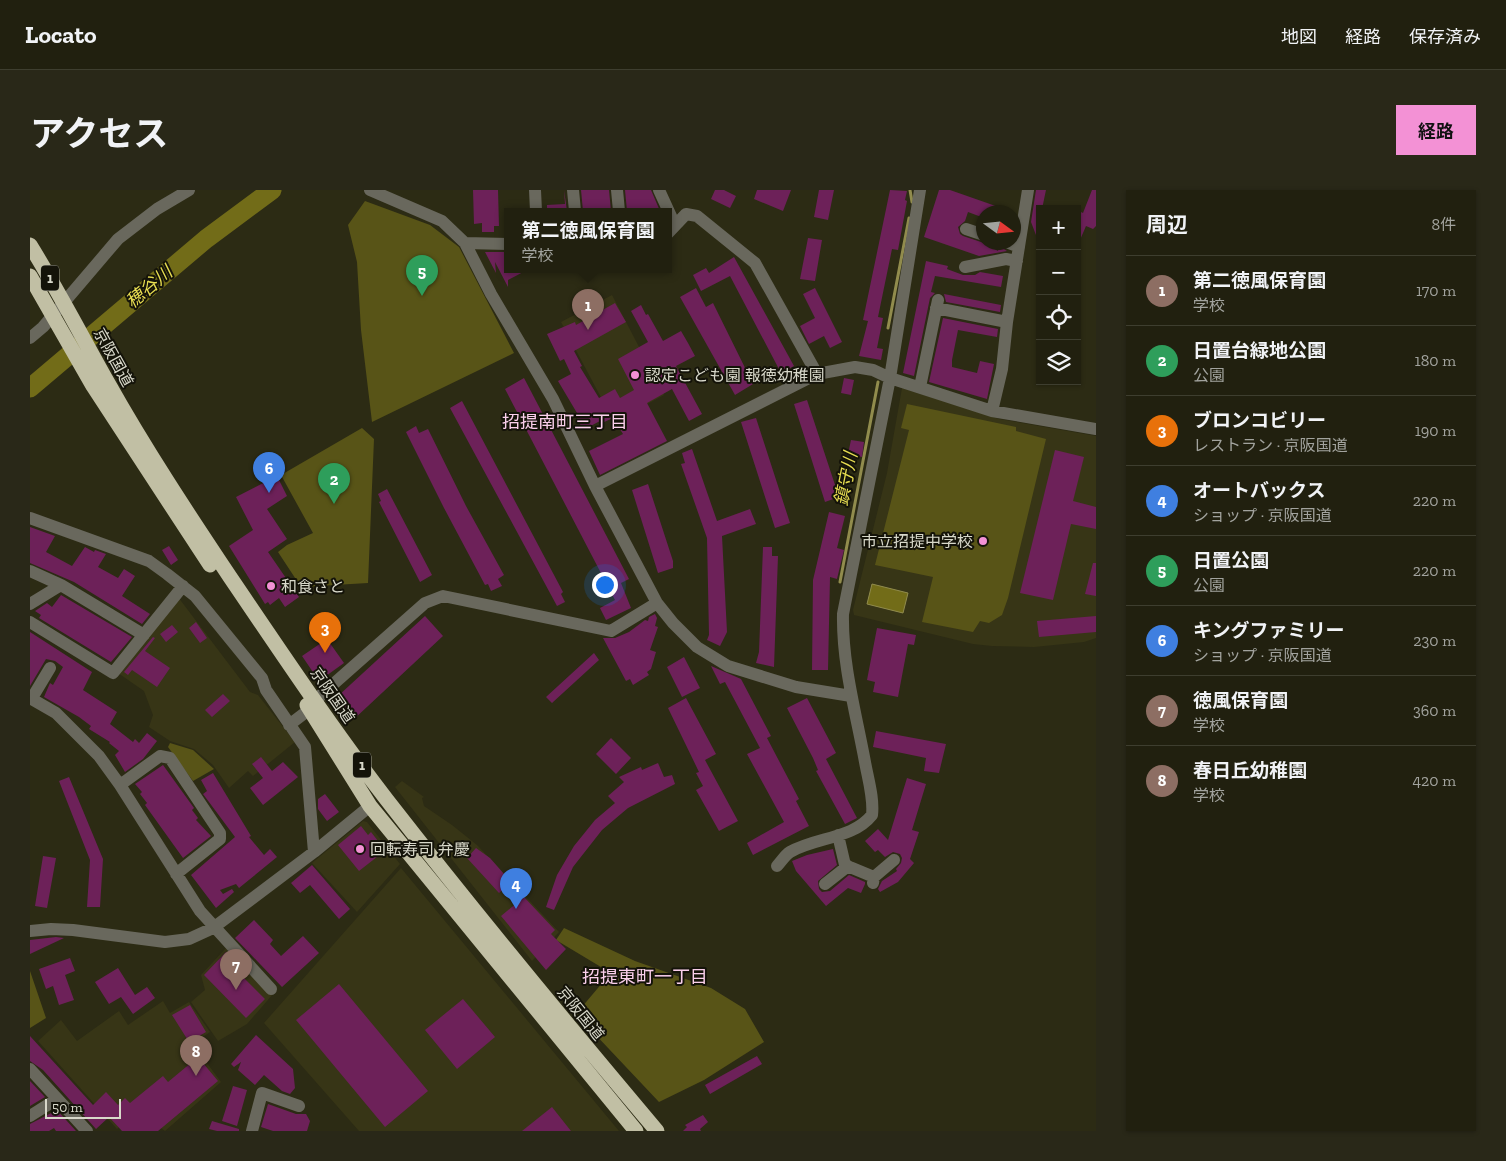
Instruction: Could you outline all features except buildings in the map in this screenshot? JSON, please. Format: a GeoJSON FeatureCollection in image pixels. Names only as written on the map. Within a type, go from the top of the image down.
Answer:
{"type":"FeatureCollection","features":[{"type":"Feature","properties":{"kind":"highway","name":"京阪国道"},"geometry":{"type":"LineString","coordinates":[[30,245],[67,306],[103,373],[220,561],[313,705],[370,806],[636,1131]]}},
{"type":"Feature","properties":{"kind":"highway","name":"京阪国道"},"geometry":{"type":"LineString","coordinates":[[30,276],[93,386],[203,555],[313,705],[386,799],[569,1027],[657,1131]]}},
{"type":"Feature","properties":{"kind":"street"},"geometry":{"type":"LineString","coordinates":[[30,338],[56,320],[118,240],[157,209],[189,190]]}},
{"type":"Feature","properties":{"kind":"street"},"geometry":{"type":"LineString","coordinates":[[370,190],[442,221],[465,243],[491,294],[553,399],[595,486],[657,603],[698,647],[728,666],[796,687],[851,696]]}},
{"type":"Feature","properties":{"kind":"street"},"geometry":{"type":"LineString","coordinates":[[535,190],[536,208]]}},
{"type":"Feature","properties":{"kind":"street"},"geometry":{"type":"LineString","coordinates":[[573,190],[575,208]]}},
{"type":"Feature","properties":{"kind":"street"},"geometry":{"type":"LineString","coordinates":[[617,190],[619,208]]}},
{"type":"Feature","properties":{"kind":"street"},"geometry":{"type":"LineString","coordinates":[[659,190],[665,208]]}},
{"type":"Feature","properties":{"kind":"street"},"geometry":{"type":"LineString","coordinates":[[777,866],[789,852],[866,824],[872,815],[862,746],[851,696],[842,634],[842,614],[890,378],[920,190]]}},
{"type":"Feature","properties":{"kind":"street"},"geometry":{"type":"LineString","coordinates":[[1021,234],[1028,190]]}},
{"type":"Feature","properties":{"kind":"street"},"geometry":{"type":"LineString","coordinates":[[672,229],[686,214],[697,216],[755,263],[817,374]]}},
{"type":"Feature","properties":{"kind":"street"},"geometry":{"type":"LineString","coordinates":[[966,229],[976,232]]}},
{"type":"Feature","properties":{"kind":"street"},"geometry":{"type":"LineString","coordinates":[[465,243],[504,244]]}},
{"type":"Feature","properties":{"kind":"street"},"geometry":{"type":"LineString","coordinates":[[992,411],[1002,369],[1007,322],[1019,250]]}},
{"type":"Feature","properties":{"kind":"street"},"geometry":{"type":"LineString","coordinates":[[964,267],[1006,260],[1017,261]]}},
{"type":"Feature","properties":{"kind":"street"},"geometry":{"type":"LineString","coordinates":[[920,387],[937,304],[1007,322]]}},
{"type":"Feature","properties":{"kind":"street"},"geometry":{"type":"LineString","coordinates":[[595,486],[817,374],[855,367],[872,370],[890,378],[992,411],[1096,429]]}},
{"type":"Feature","properties":{"kind":"street"},"geometry":{"type":"LineString","coordinates":[[30,518],[149,561],[195,596],[262,678],[266,690],[305,746],[314,852]]}},
{"type":"Feature","properties":{"kind":"street"},"geometry":{"type":"LineString","coordinates":[[30,571],[61,585],[144,635]]}},
{"type":"Feature","properties":{"kind":"street"},"geometry":{"type":"LineString","coordinates":[[30,604],[61,585]]}},
{"type":"Feature","properties":{"kind":"street"},"geometry":{"type":"LineString","coordinates":[[30,622],[114,673],[183,586]]}},
{"type":"Feature","properties":{"kind":"street"},"geometry":{"type":"LineString","coordinates":[[289,725],[425,603],[436,597],[443,596],[477,602],[611,630],[657,603]]}},
{"type":"Feature","properties":{"kind":"street"},"geometry":{"type":"LineString","coordinates":[[50,668],[31,698],[56,713],[99,756],[213,928],[271,989]]}},
{"type":"Feature","properties":{"kind":"street"},"geometry":{"type":"LineString","coordinates":[[120,785],[160,756],[170,758],[220,834],[220,840],[176,874]]}},
{"type":"Feature","properties":{"kind":"street"},"geometry":{"type":"LineString","coordinates":[[30,931],[51,929],[73,930],[165,942],[189,939],[213,928],[314,852],[370,806]]}},
{"type":"Feature","properties":{"kind":"street"},"geometry":{"type":"LineString","coordinates":[[838,835],[846,865],[874,881],[894,860]]}},
{"type":"Feature","properties":{"kind":"street"},"geometry":{"type":"LineString","coordinates":[[825,884],[848,866]]}},
{"type":"Feature","properties":{"kind":"street"},"geometry":{"type":"LineString","coordinates":[[30,1068],[87,1131]]}},
{"type":"Feature","properties":{"kind":"street"},"geometry":{"type":"LineString","coordinates":[[252,1131],[262,1093],[299,1106]]}},
{"type":"Feature","properties":{"kind":"street"},"geometry":{"type":"LineString","coordinates":[[30,1116],[57,1099]]}},
{"type":"Feature","properties":{"kind":"shaded area"},"geometry":{"type":"Polygon","coordinates":[[[365,201],[430,225],[459,247],[514,353],[372,422],[361,330],[357,262],[348,225],[365,201]]]}},
{"type":"Feature","properties":{"kind":"shaded area"},"geometry":{"type":"Polygon","coordinates":[[[612,295],[664,395],[614,422],[561,322],[612,295]]]}},
{"type":"Feature","properties":{"kind":"shaded area","name":"市立招提中学校"},"geometry":{"type":"Polygon","coordinates":[[[902,388],[999,419],[1096,436],[1096,638],[1084,642],[1034,647],[992,646],[973,644],[854,615],[853,610],[887,473],[902,388]]]}},
{"type":"Feature","properties":{"kind":"shaded area"},"geometry":{"type":"Polygon","coordinates":[[[907,404],[1016,427],[1016,431],[1046,439],[1008,598],[1002,615],[989,623],[980,621],[973,632],[922,622],[933,577],[875,565],[909,430],[901,428],[907,404]]]}},
{"type":"Feature","properties":{"kind":"shaded area"},"geometry":{"type":"Polygon","coordinates":[[[362,428],[374,439],[368,583],[301,587],[278,552],[287,545],[313,533],[281,475],[362,428]]]}},
{"type":"Feature","properties":{"kind":"shaded area"},"geometry":{"type":"Polygon","coordinates":[[[872,584],[908,593],[903,613],[867,604],[872,584]]]}},
{"type":"Feature","properties":{"kind":"shaded area"},"geometry":{"type":"Polygon","coordinates":[[[178,597],[250,692],[258,695],[295,742],[253,776],[248,771],[229,788],[213,765],[194,749],[170,741],[149,727],[153,715],[144,691],[118,673],[178,597]]]}},
{"type":"Feature","properties":{"kind":"shaded area"},"geometry":{"type":"Polygon","coordinates":[[[170,743],[193,750],[214,769],[193,781],[168,747],[170,743]]]}},
{"type":"Feature","properties":{"kind":"shaded area"},"geometry":{"type":"Polygon","coordinates":[[[402,781],[424,797],[422,798],[424,806],[477,845],[559,932],[532,961],[395,787],[402,781]]]}},
{"type":"Feature","properties":{"kind":"shaded area"},"geometry":{"type":"Polygon","coordinates":[[[363,821],[367,822],[400,864],[357,912],[312,863],[363,821]]]}},
{"type":"Feature","properties":{"kind":"shaded area"},"geometry":{"type":"Polygon","coordinates":[[[401,868],[619,1131],[359,1131],[264,1023],[401,868]]]}},
{"type":"Feature","properties":{"kind":"shaded area"},"geometry":{"type":"Polygon","coordinates":[[[564,928],[635,961],[711,988],[745,1009],[764,1042],[704,1080],[659,1102],[576,1014],[603,982],[601,967],[556,940],[564,928]]]}},
{"type":"Feature","properties":{"kind":"shaded area"},"geometry":{"type":"Polygon","coordinates":[[[227,947],[273,994],[247,1024],[218,1041],[191,1002],[205,990],[201,975],[227,947]]]}},
{"type":"Feature","properties":{"kind":"shaded area"},"geometry":{"type":"Polygon","coordinates":[[[30,971],[46,1018],[30,1028],[30,971]]]}},
{"type":"Feature","properties":{"kind":"shaded area"},"geometry":{"type":"Polygon","coordinates":[[[163,1001],[170,1013],[189,1002],[210,1032],[197,1041],[204,1050],[201,1055],[221,1082],[165,1131],[136,1110],[117,1129],[38,1041],[61,1020],[77,1041],[119,1011],[128,1025],[163,1001]]]}},
{"type":"Feature","properties":{"kind":"waterway","name":"穂谷川"},"geometry":{"type":"LineString","coordinates":[[30,388],[206,239],[272,190]]}},
{"type":"Feature","properties":{"kind":"waterway","name":"鎮守川"},"geometry":{"type":"LineString","coordinates":[[910,190],[912,202]]}},
{"type":"Feature","properties":{"kind":"waterway","name":"鎮守川"},"geometry":{"type":"LineString","coordinates":[[888,328],[909,218]]}},
{"type":"Feature","properties":{"kind":"waterway","name":"鎮守川"},"geometry":{"type":"LineString","coordinates":[[840,582],[878,382]]}},
{"type":"Feature","properties":{"kind":"place","name":"日置公園"},"geometry":{"type":"Point","coordinates":[422,296]}},
{"type":"Feature","properties":{"kind":"place","name":"第二徳風保育園"},"geometry":{"type":"Point","coordinates":[588,330]}},
{"type":"Feature","properties":{"kind":"place","name":"認定こども園 報徳幼稚園"},"geometry":{"type":"Point","coordinates":[635,375]}},
{"type":"Feature","properties":{"kind":"place","name":"キングファミリー"},"geometry":{"type":"Point","coordinates":[269,493]}},
{"type":"Feature","properties":{"kind":"place","name":"日置台緑地公園"},"geometry":{"type":"Point","coordinates":[334,504]}},
{"type":"Feature","properties":{"kind":"place","name":"市立招提中学校"},"geometry":{"type":"Point","coordinates":[983,541]}},
{"type":"Feature","properties":{"kind":"place","name":"和食さと"},"geometry":{"type":"Point","coordinates":[271,586]}},
{"type":"Feature","properties":{"kind":"place","name":"ブロンコビリー"},"geometry":{"type":"Point","coordinates":[325,653]}},
{"type":"Feature","properties":{"kind":"place","name":"回転寿司 弁慶"},"geometry":{"type":"Point","coordinates":[360,849]}},
{"type":"Feature","properties":{"kind":"place","name":"オートバックス"},"geometry":{"type":"Point","coordinates":[516,909]}},
{"type":"Feature","properties":{"kind":"place","name":"徳風保育園"},"geometry":{"type":"Point","coordinates":[236,990]}},
{"type":"Feature","properties":{"kind":"place","name":"春日丘幼稚園"},"geometry":{"type":"Point","coordinates":[196,1076]}},
{"type":"Feature","properties":{"kind":"district","name":"招提南町三丁目"},"geometry":{"type":"Point","coordinates":[565,422]}},
{"type":"Feature","properties":{"kind":"district","name":"招提東町一丁目"},"geometry":{"type":"Point","coordinates":[645,977]}}]}
